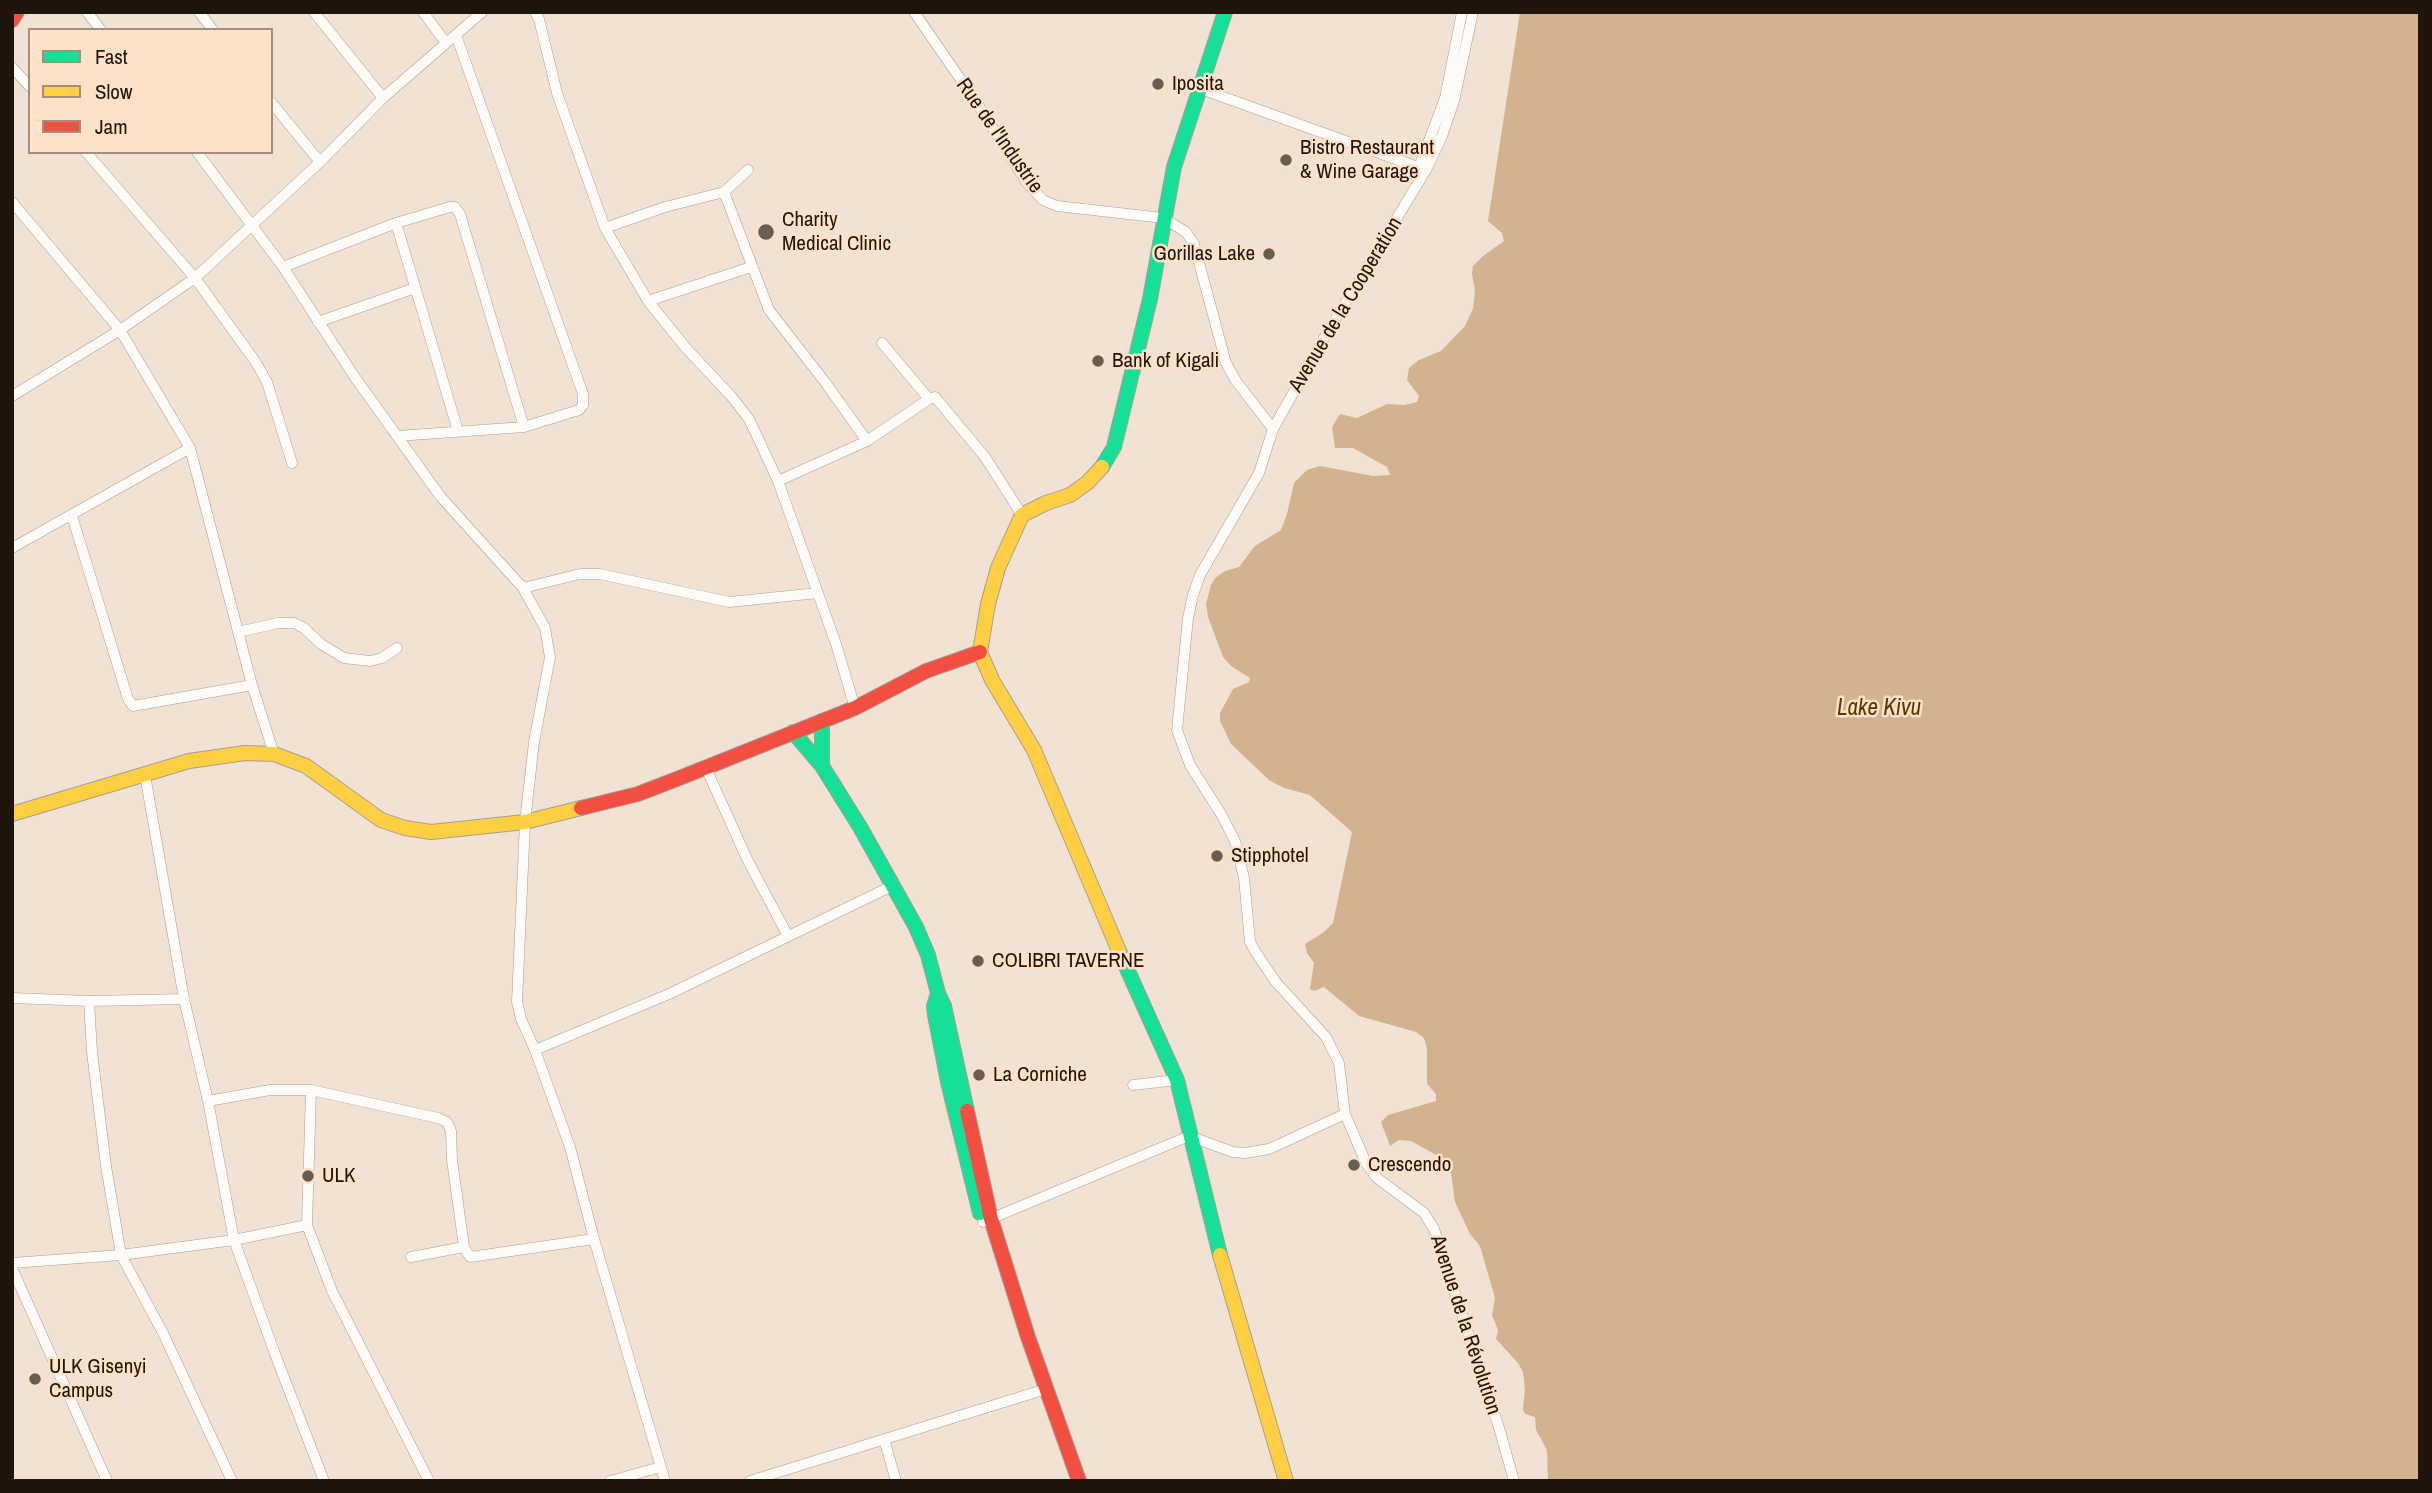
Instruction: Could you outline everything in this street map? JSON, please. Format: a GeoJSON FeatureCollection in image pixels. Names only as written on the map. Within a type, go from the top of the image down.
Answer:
{"type":"FeatureCollection","features":[{"type":"Feature","properties":{"kind":"main road"},"geometry":{"type":"LineString","coordinates":[[12,20],[17,12]]}},
{"type":"Feature","properties":{"kind":"main road"},"geometry":{"type":"LineString","coordinates":[[1225,12],[1174,167],[1150,299],[1114,447],[1102,467],[1087,483],[1070,495],[1022,515],[998,568],[988,604],[980,652],[992,680],[1034,750],[1063,815],[1089,884],[1177,1080],[1223,1269],[1286,1481]]}},
{"type":"Feature","properties":{"kind":"main road"},"geometry":{"type":"LineString","coordinates":[[12,814],[215,756],[245,753],[274,754],[306,766],[381,820],[405,828],[431,831],[525,822],[638,794],[855,708],[926,671],[980,652]]}},
{"type":"Feature","properties":{"kind":"main road"},"geometry":{"type":"LineString","coordinates":[[822,721],[822,766]]}},
{"type":"Feature","properties":{"kind":"main road"},"geometry":{"type":"LineString","coordinates":[[793,732],[822,766],[924,946],[944,1006],[953,1080],[987,1221],[1056,1431],[1069,1481]]}},
{"type":"Feature","properties":{"kind":"main road"},"geometry":{"type":"LineString","coordinates":[[1056,1431],[1079,1481]]}},
{"type":"Feature","properties":{"kind":"street"},"geometry":{"type":"LineString","coordinates":[[87,12],[99,28]]}},
{"type":"Feature","properties":{"kind":"street"},"geometry":{"type":"LineString","coordinates":[[199,12],[211,28]]}},
{"type":"Feature","properties":{"kind":"street"},"geometry":{"type":"LineString","coordinates":[[314,12],[383,98]]}},
{"type":"Feature","properties":{"kind":"street"},"geometry":{"type":"LineString","coordinates":[[424,12],[446,43]]}},
{"type":"Feature","properties":{"kind":"street"},"geometry":{"type":"LineString","coordinates":[[12,396],[120,330],[195,278],[320,162],[383,98],[482,12]]}},
{"type":"Feature","properties":{"kind":"street"},"geometry":{"type":"LineString","coordinates":[[536,12],[556,93],[605,228],[648,301],[750,419],[778,481],[855,708]]}},
{"type":"Feature","properties":{"kind":"street","name":"Rue de l'Industrie"},"geometry":{"type":"LineString","coordinates":[[914,12],[977,103],[1027,183],[1043,200],[1057,206],[1163,218]]}},
{"type":"Feature","properties":{"kind":"street","name":"Avenue de la Cooperation"},"geometry":{"type":"LineString","coordinates":[[1273,429],[1418,180],[1438,134],[1449,99],[1467,15]]}},
{"type":"Feature","properties":{"kind":"street"},"geometry":{"type":"LineString","coordinates":[[397,436],[524,427],[579,410],[583,405],[583,394],[456,35]]}},
{"type":"Feature","properties":{"kind":"street"},"geometry":{"type":"LineString","coordinates":[[12,67],[28,85]]}},
{"type":"Feature","properties":{"kind":"street"},"geometry":{"type":"LineString","coordinates":[[1201,89],[1422,168]]}},
{"type":"Feature","properties":{"kind":"street"},"geometry":{"type":"LineString","coordinates":[[273,104],[320,162]]}},
{"type":"Feature","properties":{"kind":"street"},"geometry":{"type":"LineString","coordinates":[[88,154],[195,278],[255,361],[267,382],[292,463]]}},
{"type":"Feature","properties":{"kind":"street"},"geometry":{"type":"LineString","coordinates":[[199,154],[283,267],[318,322],[440,496],[523,588],[545,628],[550,657],[534,742],[525,822],[517,1002],[570,1147],[665,1481]]}},
{"type":"Feature","properties":{"kind":"street"},"geometry":{"type":"LineString","coordinates":[[605,228],[665,207],[723,192],[748,170]]}},
{"type":"Feature","properties":{"kind":"street"},"geometry":{"type":"LineString","coordinates":[[723,192],[769,310],[867,441]]}},
{"type":"Feature","properties":{"kind":"street"},"geometry":{"type":"LineString","coordinates":[[12,202],[120,330],[190,449],[251,685],[274,754]]}},
{"type":"Feature","properties":{"kind":"street"},"geometry":{"type":"LineString","coordinates":[[283,267],[396,223],[455,207],[460,214],[524,427]]}},
{"type":"Feature","properties":{"kind":"street"},"geometry":{"type":"LineString","coordinates":[[1163,218],[1186,232],[1194,244],[1226,363],[1236,381],[1273,429]]}},
{"type":"Feature","properties":{"kind":"street"},"geometry":{"type":"LineString","coordinates":[[396,223],[458,431]]}},
{"type":"Feature","properties":{"kind":"street"},"geometry":{"type":"LineString","coordinates":[[648,301],[751,267]]}},
{"type":"Feature","properties":{"kind":"street"},"geometry":{"type":"LineString","coordinates":[[318,322],[415,288]]}},
{"type":"Feature","properties":{"kind":"street"},"geometry":{"type":"LineString","coordinates":[[882,343],[929,399]]}},
{"type":"Feature","properties":{"kind":"street"},"geometry":{"type":"LineString","coordinates":[[778,481],[867,441],[935,397],[985,457],[1022,515]]}},
{"type":"Feature","properties":{"kind":"street","name":"Avenue de la Révolution"},"geometry":{"type":"LineString","coordinates":[[1273,429],[1259,473],[1205,566],[1193,595],[1177,730],[1190,765],[1235,841],[1244,878],[1250,942],[1275,981],[1326,1037],[1339,1063],[1345,1114],[1372,1172],[1424,1213],[1434,1229],[1514,1481]]}},
{"type":"Feature","properties":{"kind":"street"},"geometry":{"type":"LineString","coordinates":[[12,548],[190,449]]}},
{"type":"Feature","properties":{"kind":"street"},"geometry":{"type":"LineString","coordinates":[[72,516],[128,699],[133,706],[251,685]]}},
{"type":"Feature","properties":{"kind":"street"},"geometry":{"type":"LineString","coordinates":[[523,588],[580,574],[600,575],[729,602],[818,593]]}},
{"type":"Feature","properties":{"kind":"street"},"geometry":{"type":"LineString","coordinates":[[238,632],[278,622],[294,623],[344,658],[370,662],[397,648]]}},
{"type":"Feature","properties":{"kind":"street"},"geometry":{"type":"LineString","coordinates":[[706,768],[747,859],[788,936]]}},
{"type":"Feature","properties":{"kind":"street"},"geometry":{"type":"LineString","coordinates":[[145,775],[184,999],[208,1101],[234,1240],[324,1481]]}},
{"type":"Feature","properties":{"kind":"street"},"geometry":{"type":"LineString","coordinates":[[535,1049],[669,994],[892,886]]}},
{"type":"Feature","properties":{"kind":"street"},"geometry":{"type":"LineString","coordinates":[[12,998],[89,1002],[184,999]]}},
{"type":"Feature","properties":{"kind":"street"},"geometry":{"type":"LineString","coordinates":[[89,1002],[103,1141],[121,1255],[163,1333],[232,1481]]}},
{"type":"Feature","properties":{"kind":"street"},"geometry":{"type":"LineString","coordinates":[[1133,1085],[1177,1080]]}},
{"type":"Feature","properties":{"kind":"street"},"geometry":{"type":"LineString","coordinates":[[208,1101],[270,1090],[311,1090],[438,1118],[447,1122],[452,1131],[452,1160],[464,1247],[470,1257],[594,1239]]}},
{"type":"Feature","properties":{"kind":"street"},"geometry":{"type":"LineString","coordinates":[[311,1090],[307,1225],[332,1291],[429,1481]]}},
{"type":"Feature","properties":{"kind":"street"},"geometry":{"type":"LineString","coordinates":[[987,1221],[1189,1136],[1233,1152],[1245,1153],[1269,1149],[1345,1114]]}},
{"type":"Feature","properties":{"kind":"street"},"geometry":{"type":"LineString","coordinates":[[107,1481],[12,1266],[234,1240],[307,1225]]}},
{"type":"Feature","properties":{"kind":"street"},"geometry":{"type":"LineString","coordinates":[[411,1257],[464,1247]]}},
{"type":"Feature","properties":{"kind":"street"},"geometry":{"type":"LineString","coordinates":[[750,1481],[780,1476],[884,1439],[1042,1391]]}},
{"type":"Feature","properties":{"kind":"street"},"geometry":{"type":"LineString","coordinates":[[884,1439],[896,1481]]}},
{"type":"Feature","properties":{"kind":"street"},"geometry":{"type":"LineString","coordinates":[[610,1481],[661,1467]]}},
{"type":"Feature","properties":{"kind":"water","name":"Lake Kivu"},"geometry":{"type":"Polygon","coordinates":[[[1520,12],[2420,12],[2420,1481],[1548,1481],[1547,1450],[1536,1430],[1535,1417],[1525,1414],[1523,1410],[1523,1372],[1496,1339],[1498,1330],[1492,1315],[1495,1298],[1480,1246],[1470,1234],[1455,1202],[1451,1173],[1438,1156],[1411,1141],[1399,1140],[1390,1146],[1381,1122],[1388,1115],[1436,1101],[1436,1094],[1427,1084],[1427,1049],[1424,1038],[1416,1032],[1359,1016],[1324,987],[1314,991],[1310,989],[1314,963],[1305,944],[1333,923],[1352,832],[1310,795],[1284,788],[1269,780],[1231,744],[1220,721],[1220,713],[1233,689],[1249,682],[1250,678],[1231,666],[1223,657],[1206,604],[1215,578],[1225,571],[1239,567],[1255,546],[1281,530],[1294,483],[1307,470],[1320,466],[1373,476],[1390,475],[1387,467],[1353,448],[1335,448],[1332,427],[1340,414],[1357,418],[1387,404],[1404,405],[1417,402],[1419,396],[1407,380],[1409,368],[1419,360],[1441,351],[1465,326],[1473,309],[1473,266],[1504,241],[1502,233],[1488,221],[1520,12]]]}},
{"type":"Feature","properties":{"kind":"traffic: fast"},"geometry":{"type":"LineString","coordinates":[[1102,467],[1114,447],[1150,299],[1174,167],[1225,12]]}},
{"type":"Feature","properties":{"kind":"traffic: fast"},"geometry":{"type":"LineString","coordinates":[[822,721],[822,766]]}},
{"type":"Feature","properties":{"kind":"traffic: fast"},"geometry":{"type":"LineString","coordinates":[[793,732],[822,766],[916,927],[944,1006],[967,1111]]}},
{"type":"Feature","properties":{"kind":"traffic: fast"},"geometry":{"type":"LineString","coordinates":[[1119,951],[1177,1080],[1220,1255]]}},
{"type":"Feature","properties":{"kind":"traffic: fast"},"geometry":{"type":"LineString","coordinates":[[938,993],[934,1006],[935,1015],[948,1082],[980,1213]]}},
{"type":"Feature","properties":{"kind":"traffic: slow"},"geometry":{"type":"LineString","coordinates":[[1102,467],[1087,483],[1070,495],[1022,515],[998,568],[988,604],[980,652],[992,680],[1034,750],[1119,951]]}},
{"type":"Feature","properties":{"kind":"traffic: slow"},"geometry":{"type":"LineString","coordinates":[[12,814],[189,761],[245,753],[274,754],[306,766],[381,820],[405,828],[431,832],[525,822],[581,808]]}},
{"type":"Feature","properties":{"kind":"traffic: slow"},"geometry":{"type":"LineString","coordinates":[[1220,1255],[1286,1481]]}},
{"type":"Feature","properties":{"kind":"traffic: jam"},"geometry":{"type":"LineString","coordinates":[[12,20],[17,12]]}},
{"type":"Feature","properties":{"kind":"traffic: jam"},"geometry":{"type":"LineString","coordinates":[[581,808],[638,794],[682,777],[855,708],[926,671],[980,652]]}},
{"type":"Feature","properties":{"kind":"traffic: jam"},"geometry":{"type":"LineString","coordinates":[[967,1111],[991,1219],[1028,1337],[1079,1481]]}},
{"type":"Feature","properties":{"kind":"place","name":"Iposita"},"geometry":{"type":"Point","coordinates":[1158,84]}},
{"type":"Feature","properties":{"kind":"place","name":"Bistro Restaurant & Wine Garage"},"geometry":{"type":"Point","coordinates":[1286,160]}},
{"type":"Feature","properties":{"kind":"place","name":"Charity Medical Clinic"},"geometry":{"type":"Point","coordinates":[766,232]}},
{"type":"Feature","properties":{"kind":"place","name":"Gorillas Lake"},"geometry":{"type":"Point","coordinates":[1269,254]}},
{"type":"Feature","properties":{"kind":"place","name":"Bank of Kigali"},"geometry":{"type":"Point","coordinates":[1098,361]}},
{"type":"Feature","properties":{"kind":"place","name":"Stipphotel"},"geometry":{"type":"Point","coordinates":[1217,856]}},
{"type":"Feature","properties":{"kind":"place","name":"COLIBRI TAVERNE"},"geometry":{"type":"Point","coordinates":[978,961]}},
{"type":"Feature","properties":{"kind":"place","name":"La Corniche"},"geometry":{"type":"Point","coordinates":[979,1075]}},
{"type":"Feature","properties":{"kind":"place","name":"Crescendo"},"geometry":{"type":"Point","coordinates":[1354,1165]}},
{"type":"Feature","properties":{"kind":"place","name":"ULK"},"geometry":{"type":"Point","coordinates":[308,1176]}},
{"type":"Feature","properties":{"kind":"place","name":"ULK Gisenyi Campus"},"geometry":{"type":"Point","coordinates":[35,1379]}}]}
